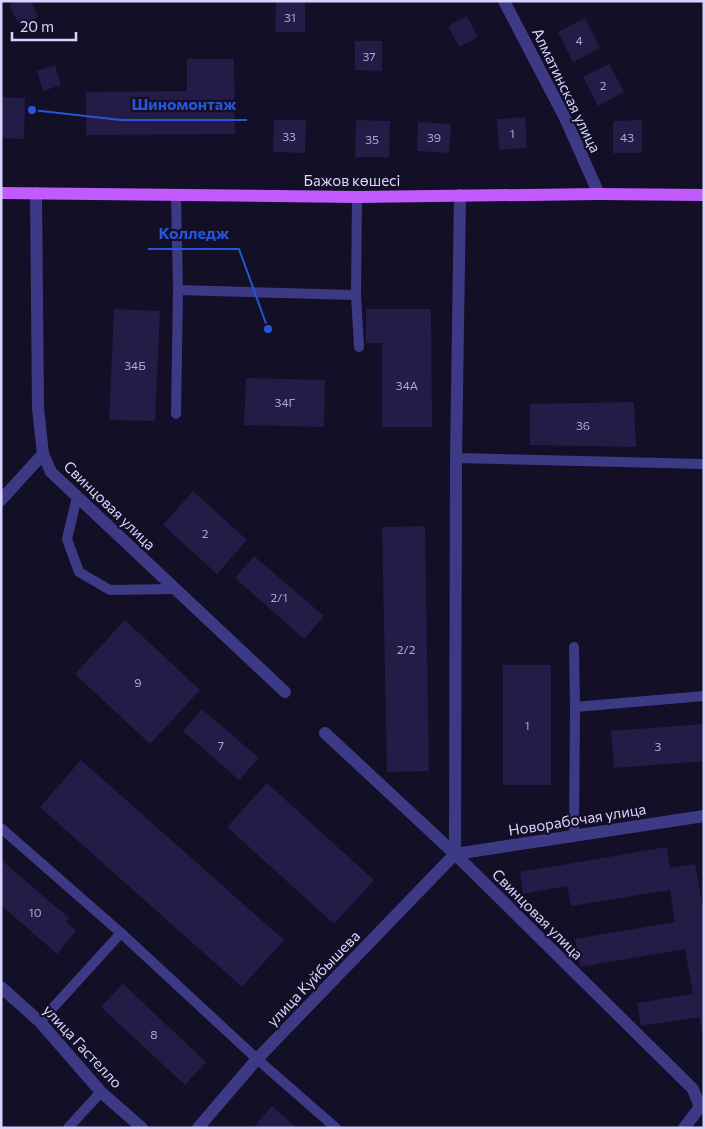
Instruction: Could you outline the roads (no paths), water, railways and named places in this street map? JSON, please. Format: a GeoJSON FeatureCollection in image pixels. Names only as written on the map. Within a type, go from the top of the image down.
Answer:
{"type":"FeatureCollection","features":[{"type":"Feature","properties":{"kind":"main road","name":"Бажов көшесі"},"geometry":{"type":"LineString","coordinates":[[1,193],[357,197],[598,194],[704,195]]}},
{"type":"Feature","properties":{"kind":"street","name":"Алматинская улица"},"geometry":{"type":"LineString","coordinates":[[504,1],[565,118],[598,194]]}},
{"type":"Feature","properties":{"kind":"street","name":"Свинцовая улица"},"geometry":{"type":"LineString","coordinates":[[36,193],[38,408],[43,454],[51,472],[285,692]]}},
{"type":"Feature","properties":{"kind":"street"},"geometry":{"type":"LineString","coordinates":[[455,854],[456,458],[460,195]]}},
{"type":"Feature","properties":{"kind":"street"},"geometry":{"type":"LineString","coordinates":[[1,500],[43,454]]}},
{"type":"Feature","properties":{"kind":"street","name":"Свинцовая улица"},"geometry":{"type":"LineString","coordinates":[[325,733],[455,854],[692,1089],[700,1107],[684,1128]]}},
{"type":"Feature","properties":{"kind":"street","name":"Новорабочая улица"},"geometry":{"type":"LineString","coordinates":[[455,854],[704,816]]}},
{"type":"Feature","properties":{"kind":"street","name":"улица Куйбышева"},"geometry":{"type":"LineString","coordinates":[[198,1128],[257,1060],[455,854]]}},
{"type":"Feature","properties":{"kind":"street","name":"улица Гастелло"},"geometry":{"type":"LineString","coordinates":[[1,987],[40,1022],[101,1092],[142,1128]]}},
{"type":"Feature","properties":{"kind":"lane"},"geometry":{"type":"LineString","coordinates":[[176,196],[178,290],[176,414]]}},
{"type":"Feature","properties":{"kind":"lane"},"geometry":{"type":"LineString","coordinates":[[357,197],[356,294],[359,347]]}},
{"type":"Feature","properties":{"kind":"lane"},"geometry":{"type":"LineString","coordinates":[[178,290],[356,294]]}},
{"type":"Feature","properties":{"kind":"lane"},"geometry":{"type":"LineString","coordinates":[[456,458],[704,464]]}},
{"type":"Feature","properties":{"kind":"lane"},"geometry":{"type":"LineString","coordinates":[[77,497],[67,539],[79,572],[110,590],[175,589]]}},
{"type":"Feature","properties":{"kind":"lane"},"geometry":{"type":"LineString","coordinates":[[574,647],[574,836]]}},
{"type":"Feature","properties":{"kind":"lane"},"geometry":{"type":"LineString","coordinates":[[575,708],[704,696]]}},
{"type":"Feature","properties":{"kind":"lane"},"geometry":{"type":"LineString","coordinates":[[1,828],[121,933],[257,1060],[336,1128]]}},
{"type":"Feature","properties":{"kind":"lane"},"geometry":{"type":"LineString","coordinates":[[40,1022],[121,933]]}},
{"type":"Feature","properties":{"kind":"lane"},"geometry":{"type":"LineString","coordinates":[[68,1128],[101,1092]]}},
{"type":"Feature","properties":{"kind":"place","name":"Шиномонтаж"},"geometry":{"type":"Point","coordinates":[32,110]}},
{"type":"Feature","properties":{"kind":"place","name":"Колледж"},"geometry":{"type":"Point","coordinates":[268,329]}}]}
